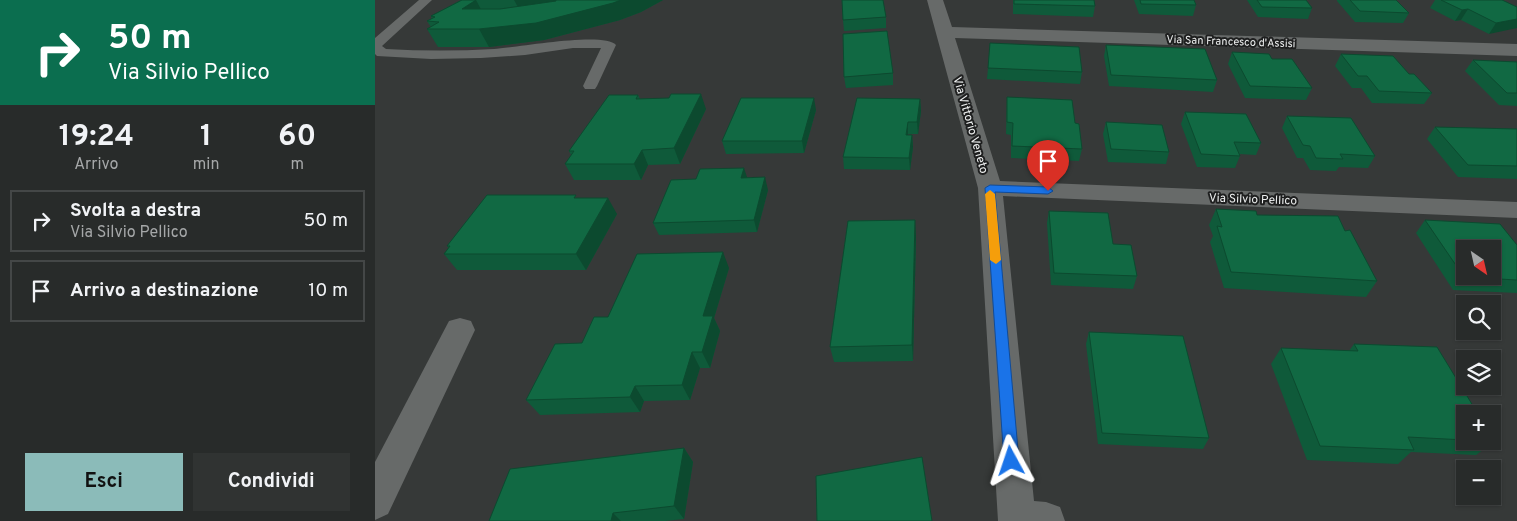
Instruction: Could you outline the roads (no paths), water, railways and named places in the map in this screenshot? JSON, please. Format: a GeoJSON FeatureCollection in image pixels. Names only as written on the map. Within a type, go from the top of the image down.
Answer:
{"type":"FeatureCollection","features":[{"type":"Feature","properties":{"kind":"street","name":"Via Vittorio Veneto"},"geometry":{"type":"LineString","coordinates":[[935,0],[990,188],[1026,520]]}},
{"type":"Feature","properties":{"kind":"street","name":"Via San Francesco d'Assisi"},"geometry":{"type":"LineString","coordinates":[[944,32],[1517,50]]}},
{"type":"Feature","properties":{"kind":"street","name":"Via Silvio Pellico"},"geometry":{"type":"LineString","coordinates":[[990,188],[1517,210]]}},
{"type":"Feature","properties":{"kind":"street"},"geometry":{"type":"LineString","coordinates":[[375,501],[460,330]]}},
{"type":"Feature","properties":{"kind":"lane"},"geometry":{"type":"LineString","coordinates":[[426,0],[375,46],[382,53],[453,56],[513,52],[592,41],[609,45],[590,86]]}}]}
